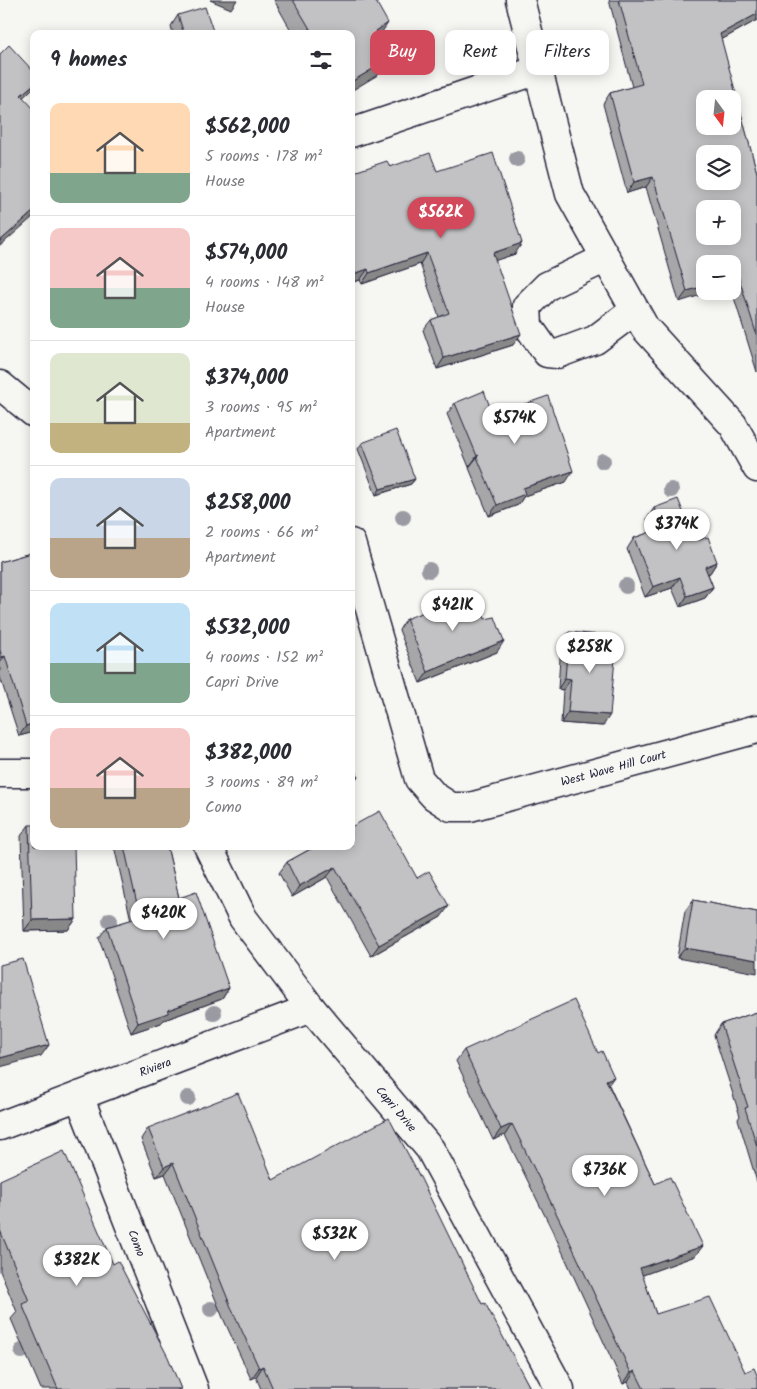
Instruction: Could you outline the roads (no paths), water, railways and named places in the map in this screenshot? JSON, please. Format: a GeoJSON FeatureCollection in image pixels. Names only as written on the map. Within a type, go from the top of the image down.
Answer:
{"type":"FeatureCollection","features":[{"type":"Feature","properties":{"kind":"street"},"geometry":{"type":"LineString","coordinates":[[520,0],[528,30]]}},
{"type":"Feature","properties":{"kind":"street"},"geometry":{"type":"LineString","coordinates":[[355,132],[526,74]]}},
{"type":"Feature","properties":{"kind":"street"},"geometry":{"type":"LineString","coordinates":[[539,75],[570,194],[645,328],[734,425],[757,468]]}},
{"type":"Feature","properties":{"kind":"street"},"geometry":{"type":"LineString","coordinates":[[606,258],[547,286],[527,306],[528,326],[547,353],[558,354],[596,340],[635,310]]}},
{"type":"Feature","properties":{"kind":"street"},"geometry":{"type":"LineString","coordinates":[[0,385],[30,410]]}},
{"type":"Feature","properties":{"kind":"street","name":"West Wave Hill Court"},"geometry":{"type":"LineString","coordinates":[[355,557],[419,779],[434,796],[451,807],[470,807],[757,729]]}},
{"type":"Feature","properties":{"kind":"street"},"geometry":{"type":"LineString","coordinates":[[0,773],[30,773]]}},
{"type":"Feature","properties":{"kind":"street","name":"Capri Drive"},"geometry":{"type":"LineString","coordinates":[[210,850],[243,918],[312,1008],[430,1149],[560,1389]]}},
{"type":"Feature","properties":{"kind":"street","name":"Riviera"},"geometry":{"type":"LineString","coordinates":[[0,1126],[312,1008]]}},
{"type":"Feature","properties":{"kind":"street","name":"Como"},"geometry":{"type":"LineString","coordinates":[[79,1096],[194,1389]]}}]}
